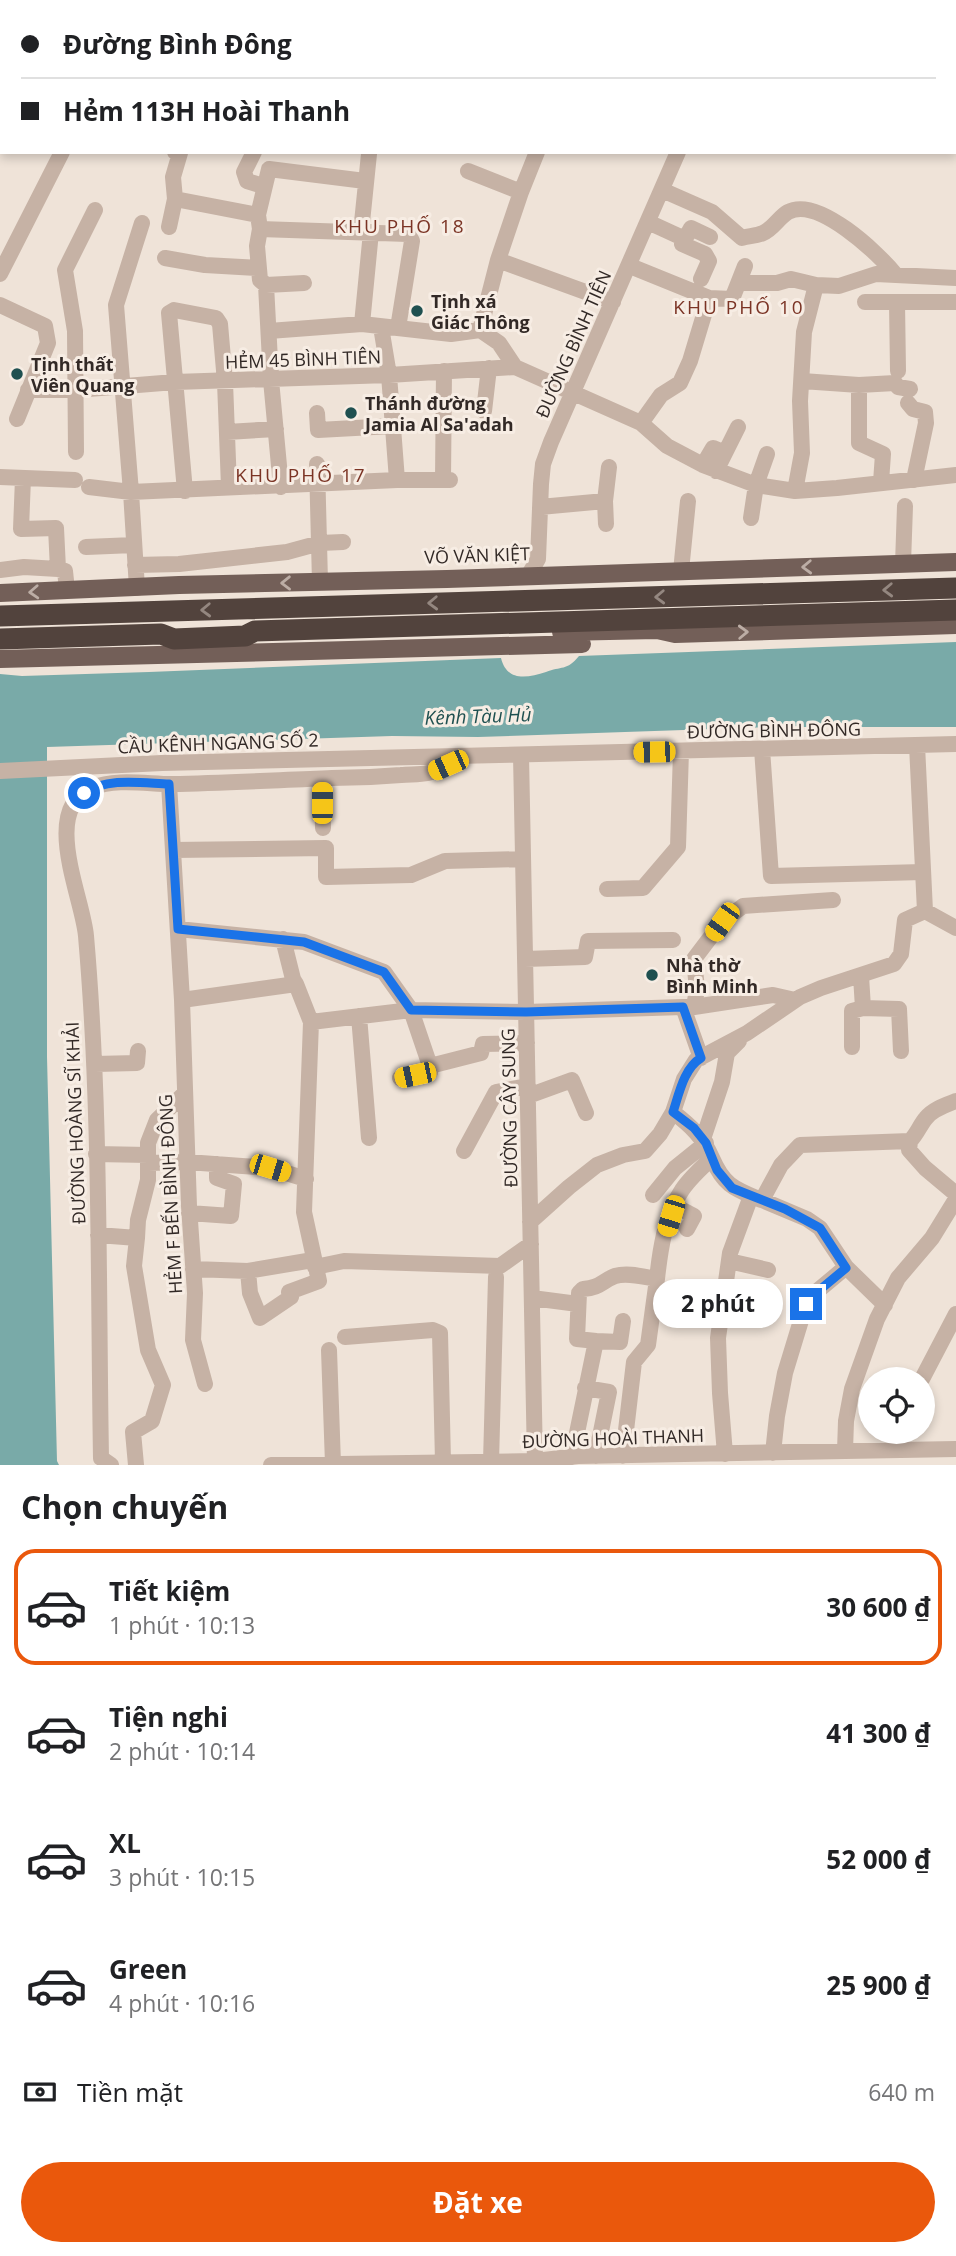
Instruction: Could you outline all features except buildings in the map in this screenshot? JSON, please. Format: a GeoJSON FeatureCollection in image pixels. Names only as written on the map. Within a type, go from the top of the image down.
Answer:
{"type":"FeatureCollection","features":[{"type":"Feature","properties":{"kind":"highway"},"geometry":{"type":"LineString","coordinates":[[0,616],[956,588]]}},
{"type":"Feature","properties":{"kind":"highway"},"geometry":{"type":"LineString","coordinates":[[0,639],[161,634],[174,639],[245,636],[255,631],[956,610]]}},
{"type":"Feature","properties":{"kind":"main road","name":"VÕ VĂN KIỆT"},"geometry":{"type":"LineString","coordinates":[[0,593],[903,564],[954,559]]}},
{"type":"Feature","properties":{"kind":"main road"},"geometry":{"type":"LineString","coordinates":[[245,636],[255,640],[657,630],[675,634],[956,625]]}},
{"type":"Feature","properties":{"kind":"main road"},"geometry":{"type":"LineString","coordinates":[[0,659],[657,642],[675,634]]}},
{"type":"Feature","properties":{"kind":"main road"},"geometry":{"type":"LineString","coordinates":[[0,649],[160,644],[174,639]]}},
{"type":"Feature","properties":{"kind":"street"},"geometry":{"type":"LineString","coordinates":[[0,274],[60,154]]}},
{"type":"Feature","properties":{"kind":"street"},"geometry":{"type":"LineString","coordinates":[[169,227],[175,199],[173,177],[180,154]]}},
{"type":"Feature","properties":{"kind":"street"},"geometry":{"type":"LineString","coordinates":[[253,154],[244,172],[247,181],[263,186]]}},
{"type":"Feature","properties":{"kind":"street"},"geometry":{"type":"LineString","coordinates":[[362,324],[365,181],[369,154]]}},
{"type":"Feature","properties":{"kind":"street"},"geometry":{"type":"LineString","coordinates":[[480,330],[498,260],[520,192],[536,154]]}},
{"type":"Feature","properties":{"kind":"street","name":"ĐƯỜNG BÌNH TIÊN"},"geometry":{"type":"LineString","coordinates":[[528,576],[538,559],[543,464],[677,154]]}},
{"type":"Feature","properties":{"kind":"street"},"geometry":{"type":"LineString","coordinates":[[304,283],[266,285],[260,280],[257,246],[263,186],[269,169],[365,181]]}},
{"type":"Feature","properties":{"kind":"street"},"geometry":{"type":"LineString","coordinates":[[468,171],[520,192]]}},
{"type":"Feature","properties":{"kind":"street"},"geometry":{"type":"LineString","coordinates":[[662,190],[712,212],[742,238],[763,233],[789,211],[804,210],[824,215],[846,228],[879,254],[895,274]]}},
{"type":"Feature","properties":{"kind":"street"},"geometry":{"type":"LineString","coordinates":[[175,199],[259,222],[408,234],[412,241],[398,328]]}},
{"type":"Feature","properties":{"kind":"street"},"geometry":{"type":"LineString","coordinates":[[76,452],[75,331],[65,270],[94,210]]}},
{"type":"Feature","properties":{"kind":"street"},"geometry":{"type":"LineString","coordinates":[[648,222],[685,239]]}},
{"type":"Feature","properties":{"kind":"street"},"geometry":{"type":"LineString","coordinates":[[137,588],[116,305],[142,223]]}},
{"type":"Feature","properties":{"kind":"street"},"geometry":{"type":"LineString","coordinates":[[701,279],[709,258],[682,244],[691,228],[710,237]]}},
{"type":"Feature","properties":{"kind":"street"},"geometry":{"type":"LineString","coordinates":[[165,258],[205,265],[258,268]]}},
{"type":"Feature","properties":{"kind":"street"},"geometry":{"type":"LineString","coordinates":[[498,260],[613,302]]}},
{"type":"Feature","properties":{"kind":"street"},"geometry":{"type":"LineString","coordinates":[[629,265],[709,298],[732,299],[745,266]]}},
{"type":"Feature","properties":{"kind":"street"},"geometry":{"type":"LineString","coordinates":[[740,283],[777,283],[791,279],[816,285],[839,286],[876,274],[956,278]]}},
{"type":"Feature","properties":{"kind":"street"},"geometry":{"type":"LineString","coordinates":[[266,285],[281,487]]}},
{"type":"Feature","properties":{"kind":"street"},"geometry":{"type":"LineString","coordinates":[[795,491],[802,453],[800,401],[803,332],[816,285]]}},
{"type":"Feature","properties":{"kind":"street"},"geometry":{"type":"LineString","coordinates":[[641,423],[661,395],[680,383],[690,361],[709,298]]}},
{"type":"Feature","properties":{"kind":"street"},"geometry":{"type":"LineString","coordinates":[[865,302],[956,302]]}},
{"type":"Feature","properties":{"kind":"street"},"geometry":{"type":"LineString","coordinates":[[897,302],[898,371]]}},
{"type":"Feature","properties":{"kind":"street"},"geometry":{"type":"LineString","coordinates":[[0,305],[45,326],[48,343],[17,419]]}},
{"type":"Feature","properties":{"kind":"street"},"geometry":{"type":"LineString","coordinates":[[186,491],[169,313],[174,310],[216,318],[220,324],[229,488]]}},
{"type":"Feature","properties":{"kind":"street"},"geometry":{"type":"LineString","coordinates":[[269,331],[362,324],[452,334],[480,330],[499,343],[515,366]]}},
{"type":"Feature","properties":{"kind":"street"},"geometry":{"type":"LineString","coordinates":[[381,327],[389,375],[397,480]]}},
{"type":"Feature","properties":{"kind":"street","name":"HẺM 45 BÌNH TIÊN"},"geometry":{"type":"LineString","coordinates":[[29,390],[389,375],[515,366],[641,423],[667,446],[709,468],[757,485],[795,491],[956,475]]}},
{"type":"Feature","properties":{"kind":"street"},"geometry":{"type":"LineString","coordinates":[[484,411],[489,368]]}},
{"type":"Feature","properties":{"kind":"street"},"geometry":{"type":"LineString","coordinates":[[0,477],[82,484],[131,492],[447,480],[444,371]]}},
{"type":"Feature","properties":{"kind":"street"},"geometry":{"type":"LineString","coordinates":[[802,381],[859,385],[895,383],[909,396],[913,409],[925,412],[926,423],[914,480]]}},
{"type":"Feature","properties":{"kind":"street"},"geometry":{"type":"LineString","coordinates":[[859,385],[859,443],[883,454],[881,482]]}},
{"type":"Feature","properties":{"kind":"street"},"geometry":{"type":"LineString","coordinates":[[317,413],[318,430],[391,426]]}},
{"type":"Feature","properties":{"kind":"street"},"geometry":{"type":"LineString","coordinates":[[709,468],[725,453],[738,426]]}},
{"type":"Feature","properties":{"kind":"street"},"geometry":{"type":"LineString","coordinates":[[227,432],[276,429]]}},
{"type":"Feature","properties":{"kind":"street"},"geometry":{"type":"LineString","coordinates":[[751,518],[757,485],[767,454]]}},
{"type":"Feature","properties":{"kind":"street"},"geometry":{"type":"LineString","coordinates":[[317,464],[320,582]]}},
{"type":"Feature","properties":{"kind":"street"},"geometry":{"type":"LineString","coordinates":[[606,524],[608,467]]}},
{"type":"Feature","properties":{"kind":"street"},"geometry":{"type":"LineString","coordinates":[[23,478],[21,528],[56,528],[58,569]]}},
{"type":"Feature","properties":{"kind":"street"},"geometry":{"type":"LineString","coordinates":[[540,507],[605,501]]}},
{"type":"Feature","properties":{"kind":"street"},"geometry":{"type":"LineString","coordinates":[[681,571],[688,501]]}},
{"type":"Feature","properties":{"kind":"street"},"geometry":{"type":"LineString","coordinates":[[903,564],[905,506]]}},
{"type":"Feature","properties":{"kind":"street"},"geometry":{"type":"LineString","coordinates":[[135,565],[178,564],[288,552],[320,543],[342,542]]}},
{"type":"Feature","properties":{"kind":"street"},"geometry":{"type":"LineString","coordinates":[[86,547],[134,545]]}},
{"type":"Feature","properties":{"kind":"street"},"geometry":{"type":"LineString","coordinates":[[538,559],[555,575]]}},
{"type":"Feature","properties":{"kind":"street"},"geometry":{"type":"LineString","coordinates":[[0,570],[24,567],[65,571],[67,590]]}},
{"type":"Feature","properties":{"kind":"street","name":"ĐƯỜNG BÌNH ĐÔNG"},"geometry":{"type":"LineString","coordinates":[[436,757],[956,744]]}},
{"type":"Feature","properties":{"kind":"street"},"geometry":{"type":"LineString","coordinates":[[917,745],[925,911]]}},
{"type":"Feature","properties":{"kind":"street"},"geometry":{"type":"LineString","coordinates":[[762,749],[771,876],[923,872]]}},
{"type":"Feature","properties":{"kind":"street"},"geometry":{"type":"LineString","coordinates":[[607,889],[643,888],[678,847],[681,751]]}},
{"type":"Feature","properties":{"kind":"street","name":"ĐƯỜNG CÂY SUNG"},"geometry":{"type":"LineString","coordinates":[[521,755],[535,1461]]}},
{"type":"Feature","properties":{"kind":"street","name":"ĐƯỜNG BÌNH ĐÔNG"},"geometry":{"type":"LineString","coordinates":[[84,793],[92,788],[113,783],[169,784],[428,773],[467,756]]}},
{"type":"Feature","properties":{"kind":"street","name":"CẦU KÊNH NGANG SỐ 2"},"geometry":{"type":"LineString","coordinates":[[0,771],[162,763],[436,757]]}},
{"type":"Feature","properties":{"kind":"street"},"geometry":{"type":"LineString","coordinates":[[322,779],[323,828]]}},
{"type":"Feature","properties":{"kind":"street","name":"HẺM F BẾN BÌNH ĐÔNG"},"geometry":{"type":"LineString","coordinates":[[169,784],[195,1293],[193,1340],[205,1384]]}},
{"type":"Feature","properties":{"kind":"street","name":"ĐƯỜNG HOÀNG SĨ KHẢI"},"geometry":{"type":"LineString","coordinates":[[84,793],[69,816],[66,843],[86,934],[95,1064],[106,1462]]}},
{"type":"Feature","properties":{"kind":"street"},"geometry":{"type":"LineString","coordinates":[[173,850],[326,848],[326,877],[411,875],[445,861],[523,859]]}},
{"type":"Feature","properties":{"kind":"street"},"geometry":{"type":"LineString","coordinates":[[701,1058],[688,1007],[697,989],[694,959],[722,922],[743,906],[833,900]]}},
{"type":"Feature","properties":{"kind":"street"},"geometry":{"type":"LineString","coordinates":[[925,911],[956,928]]}},
{"type":"Feature","properties":{"kind":"street"},"geometry":{"type":"LineString","coordinates":[[530,1222],[597,1165],[623,1155],[645,1151],[660,1134],[673,1112],[684,1079],[696,1060],[747,1033],[794,1000],[821,988],[894,964],[901,954],[905,920],[925,911]]}},
{"type":"Feature","properties":{"kind":"street"},"geometry":{"type":"LineString","coordinates":[[178,929],[304,942],[384,972],[411,1010],[430,1066],[430,1072],[400,1078]]}},
{"type":"Feature","properties":{"kind":"street"},"geometry":{"type":"LineString","coordinates":[[248,1271],[250,1293],[260,1318],[291,1297],[289,1292],[319,1281],[304,1212],[311,1022],[293,979],[283,939]]}},
{"type":"Feature","properties":{"kind":"street"},"geometry":{"type":"LineString","coordinates":[[525,959],[585,957],[588,942],[673,940]]}},
{"type":"Feature","properties":{"kind":"street"},"geometry":{"type":"LineString","coordinates":[[861,976],[863,1008]]}},
{"type":"Feature","properties":{"kind":"street"},"geometry":{"type":"LineString","coordinates":[[182,1000],[296,984]]}},
{"type":"Feature","properties":{"kind":"street"},"geometry":{"type":"LineString","coordinates":[[311,1022],[411,1010],[526,1012],[688,1007],[773,995],[794,1000]]}},
{"type":"Feature","properties":{"kind":"street"},"geometry":{"type":"LineString","coordinates":[[852,1047],[852,1011],[863,1008],[899,1009],[901,1051]]}},
{"type":"Feature","properties":{"kind":"street"},"geometry":{"type":"LineString","coordinates":[[359,1016],[369,1138]]}},
{"type":"Feature","properties":{"kind":"street"},"geometry":{"type":"LineString","coordinates":[[623,1456],[634,1362],[648,1345],[657,1260],[680,1192],[707,1147],[727,1053],[747,1033]]}},
{"type":"Feature","properties":{"kind":"street"},"geometry":{"type":"LineString","coordinates":[[430,1066],[481,1053],[483,1044],[527,1043]]}},
{"type":"Feature","properties":{"kind":"street"},"geometry":{"type":"LineString","coordinates":[[95,1064],[137,1063],[138,1051]]}},
{"type":"Feature","properties":{"kind":"street"},"geometry":{"type":"LineString","coordinates":[[464,1152],[496,1092],[528,1091],[572,1080],[586,1113]]}},
{"type":"Feature","properties":{"kind":"street"},"geometry":{"type":"LineString","coordinates":[[136,1465],[133,1432],[152,1421],[163,1385],[148,1350],[134,1266],[138,1220],[148,1180],[148,1143],[156,1120],[185,1093]]}},
{"type":"Feature","properties":{"kind":"street"},"geometry":{"type":"LineString","coordinates":[[956,1101],[941,1107],[926,1118],[910,1141],[909,1150],[925,1168],[956,1194]]}},
{"type":"Feature","properties":{"kind":"street"},"geometry":{"type":"LineString","coordinates":[[673,1112],[694,1128],[707,1147],[717,1170],[732,1188],[807,1219],[820,1228],[846,1268],[886,1305]]}},
{"type":"Feature","properties":{"kind":"street"},"geometry":{"type":"LineString","coordinates":[[725,1454],[718,1338],[729,1261],[736,1234],[757,1198],[781,1165],[800,1145],[910,1141]]}},
{"type":"Feature","properties":{"kind":"street"},"geometry":{"type":"LineString","coordinates":[[653,1195],[675,1168],[707,1147]]}},
{"type":"Feature","properties":{"kind":"street"},"geometry":{"type":"LineString","coordinates":[[96,1154],[270,1168],[306,1179]]}},
{"type":"Feature","properties":{"kind":"street"},"geometry":{"type":"LineString","coordinates":[[189,1213],[231,1216],[234,1184],[217,1178],[217,1164]]}},
{"type":"Feature","properties":{"kind":"street"},"geometry":{"type":"LineString","coordinates":[[845,1451],[846,1421],[852,1389],[877,1319],[898,1279],[932,1238],[956,1199]]}},
{"type":"Feature","properties":{"kind":"street"},"geometry":{"type":"LineString","coordinates":[[675,1206],[694,1216],[687,1229]]}},
{"type":"Feature","properties":{"kind":"street"},"geometry":{"type":"LineString","coordinates":[[98,1235],[137,1238]]}},
{"type":"Feature","properties":{"kind":"street"},"geometry":{"type":"LineString","coordinates":[[193,1269],[248,1271],[344,1261],[500,1266],[531,1244]]}},
{"type":"Feature","properties":{"kind":"street"},"geometry":{"type":"LineString","coordinates":[[729,1261],[768,1270]]}},
{"type":"Feature","properties":{"kind":"street"},"geometry":{"type":"LineString","coordinates":[[773,1452],[776,1416],[785,1373],[806,1304],[846,1268]]}},
{"type":"Feature","properties":{"kind":"street"},"geometry":{"type":"LineString","coordinates":[[623,1321],[620,1342],[577,1339],[579,1293],[583,1289],[596,1288],[615,1276],[637,1275],[657,1279]]}},
{"type":"Feature","properties":{"kind":"street"},"geometry":{"type":"LineString","coordinates":[[491,1462],[496,1277]]}},
{"type":"Feature","properties":{"kind":"street"},"geometry":{"type":"LineString","coordinates":[[532,1298],[578,1304]]}},
{"type":"Feature","properties":{"kind":"street"},"geometry":{"type":"LineString","coordinates":[[928,1367],[956,1314]]}},
{"type":"Feature","properties":{"kind":"street"},"geometry":{"type":"LineString","coordinates":[[345,1337],[433,1330],[440,1333],[443,1462]]}},
{"type":"Feature","properties":{"kind":"street"},"geometry":{"type":"LineString","coordinates":[[572,1457],[596,1341]]}},
{"type":"Feature","properties":{"kind":"street"},"geometry":{"type":"LineString","coordinates":[[329,1350],[333,1464]]}},
{"type":"Feature","properties":{"kind":"street"},"geometry":{"type":"LineString","coordinates":[[585,1388],[609,1392],[596,1456]]}},
{"type":"Feature","properties":{"kind":"street"},"geometry":{"type":"LineString","coordinates":[[896,1450],[897,1444]]}},
{"type":"Feature","properties":{"kind":"street","name":"ĐƯỜNG HOÀI THANH"},"geometry":{"type":"LineString","coordinates":[[271,1465],[535,1461],[596,1456],[956,1449]]}},
{"type":"Feature","properties":{"kind":"water","name":"Kênh Tàu Hủ"},"geometry":{"type":"Polygon","coordinates":[[[956,642],[956,727],[774,727],[47,747],[47,1057],[59,1465],[0,1465],[0,674],[22,676],[149,672],[501,658],[504,666],[513,675],[525,677],[567,666],[579,656],[956,642]]]}},
{"type":"Feature","properties":{"kind":"place","name":"Tịnh xá Giác Thông"},"geometry":{"type":"Point","coordinates":[417,311]}},
{"type":"Feature","properties":{"kind":"place","name":"Tịnh thất Viên Quang"},"geometry":{"type":"Point","coordinates":[17,374]}},
{"type":"Feature","properties":{"kind":"place","name":"Thánh đường Jamia Al Sa'adah"},"geometry":{"type":"Point","coordinates":[351,413]}},
{"type":"Feature","properties":{"kind":"place","name":"Nhà thờ Bình Minh"},"geometry":{"type":"Point","coordinates":[652,975]}},
{"type":"Feature","properties":{"kind":"district","name":"KHU PHỐ 18"},"geometry":{"type":"Point","coordinates":[400,226]}},
{"type":"Feature","properties":{"kind":"district","name":"KHU PHỐ 10"},"geometry":{"type":"Point","coordinates":[739,307]}},
{"type":"Feature","properties":{"kind":"district","name":"KHU PHỐ 17"},"geometry":{"type":"Point","coordinates":[301,475]}},
{"type":"Feature","properties":{"kind":"route"},"geometry":{"type":"LineString","coordinates":[[84,793],[92,788],[113,783],[169,784],[178,929],[304,942],[384,972],[411,1010],[526,1012],[683,1007],[701,1058],[696,1060],[684,1079],[673,1112],[694,1128],[706,1143],[717,1170],[732,1188],[785,1209],[820,1228],[846,1268],[806,1304]]}}]}
